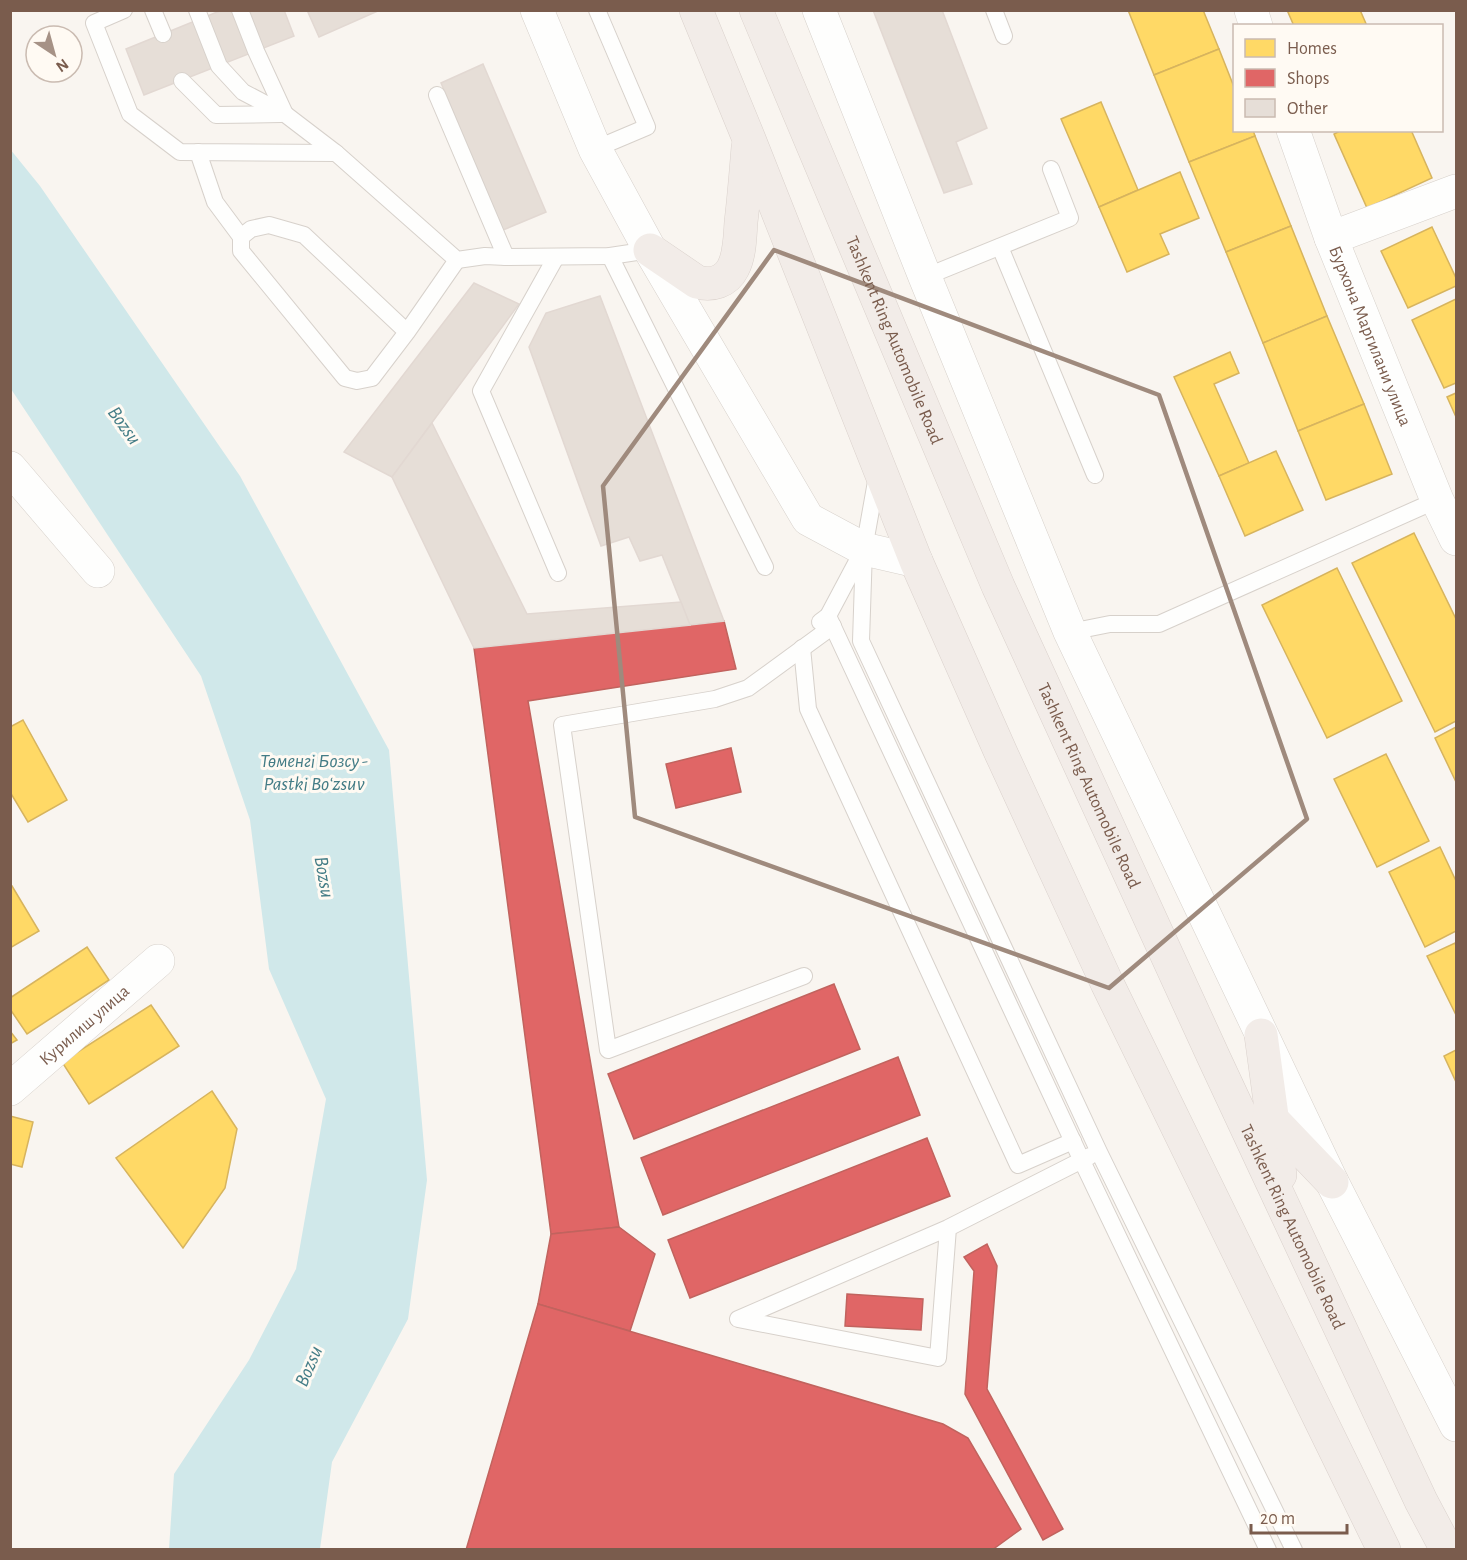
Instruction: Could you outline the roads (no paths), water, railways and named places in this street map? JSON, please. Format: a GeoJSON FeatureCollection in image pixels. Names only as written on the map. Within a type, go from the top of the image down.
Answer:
{"type":"FeatureCollection","features":[{"type":"Feature","properties":{"kind":"highway"},"geometry":{"type":"LineString","coordinates":[[696,10],[916,561],[1001,753],[1107,983],[1383,1550]]}},
{"type":"Feature","properties":{"kind":"highway","name":"Tashkent Ring Automobile Road"},"geometry":{"type":"LineString","coordinates":[[756,10],[998,586],[1214,1058],[1421,1501],[1447,1550]]}},
{"type":"Feature","properties":{"kind":"highway"},"geometry":{"type":"LineString","coordinates":[[650,250],[697,282],[712,284],[725,278],[735,266],[740,242],[749,139]]}},
{"type":"Feature","properties":{"kind":"highway"},"geometry":{"type":"LineString","coordinates":[[1262,1035],[1284,1206]]}},
{"type":"Feature","properties":{"kind":"highway"},"geometry":{"type":"LineString","coordinates":[[1214,1058],[1332,1182]]}},
{"type":"Feature","properties":{"kind":"street"},"geometry":{"type":"LineString","coordinates":[[537,10],[595,149],[650,250],[808,519],[864,549],[916,561]]}},
{"type":"Feature","properties":{"kind":"street"},"geometry":{"type":"LineString","coordinates":[[819,10],[1070,632],[1332,1182],[1456,1425]]}},
{"type":"Feature","properties":{"kind":"street","name":"Бурхона Маргилани улица"},"geometry":{"type":"LineString","coordinates":[[1294,132],[1331,238],[1437,500],[1456,539]]}},
{"type":"Feature","properties":{"kind":"street"},"geometry":{"type":"LineString","coordinates":[[1331,238],[1456,191]]}},
{"type":"Feature","properties":{"kind":"street"},"geometry":{"type":"LineString","coordinates":[[10,468],[98,571]]}},
{"type":"Feature","properties":{"kind":"street","name":"Курилиш улица"},"geometry":{"type":"LineString","coordinates":[[10,1089],[158,961]]}},
{"type":"Feature","properties":{"kind":"lane"},"geometry":{"type":"LineString","coordinates":[[124,10],[94,22],[130,114],[180,152],[336,153]]}},
{"type":"Feature","properties":{"kind":"lane"},"geometry":{"type":"LineString","coordinates":[[153,10],[163,34]]}},
{"type":"Feature","properties":{"kind":"lane"},"geometry":{"type":"LineString","coordinates":[[197,10],[219,66],[243,92],[285,114],[336,153],[456,260]]}},
{"type":"Feature","properties":{"kind":"lane"},"geometry":{"type":"LineString","coordinates":[[240,10],[285,114]]}},
{"type":"Feature","properties":{"kind":"lane"},"geometry":{"type":"LineString","coordinates":[[595,149],[647,127],[597,10]]}},
{"type":"Feature","properties":{"kind":"lane"},"geometry":{"type":"LineString","coordinates":[[994,10],[1004,36]]}},
{"type":"Feature","properties":{"kind":"lane"},"geometry":{"type":"LineString","coordinates":[[182,81],[216,115],[285,114]]}},
{"type":"Feature","properties":{"kind":"lane"},"geometry":{"type":"LineString","coordinates":[[437,95],[506,257]]}},
{"type":"Feature","properties":{"kind":"lane"},"geometry":{"type":"LineString","coordinates":[[198,152],[215,202],[241,237],[241,251],[345,378],[357,381],[372,378],[407,332],[456,260],[485,255],[506,257],[610,256],[650,250]]}},
{"type":"Feature","properties":{"kind":"lane"},"geometry":{"type":"LineString","coordinates":[[925,277],[1070,218],[1051,169]]}},
{"type":"Feature","properties":{"kind":"lane"},"geometry":{"type":"LineString","coordinates":[[241,237],[251,230],[269,225],[304,235],[407,332]]}},
{"type":"Feature","properties":{"kind":"lane"},"geometry":{"type":"LineString","coordinates":[[1000,246],[1095,475]]}},
{"type":"Feature","properties":{"kind":"lane"},"geometry":{"type":"LineString","coordinates":[[610,256],[765,567]]}},
{"type":"Feature","properties":{"kind":"lane"},"geometry":{"type":"LineString","coordinates":[[556,257],[481,391],[558,573]]}},
{"type":"Feature","properties":{"kind":"lane"},"geometry":{"type":"LineString","coordinates":[[879,467],[864,549],[861,641],[1099,1152],[1294,1550]]}},
{"type":"Feature","properties":{"kind":"lane"},"geometry":{"type":"LineString","coordinates":[[1070,632],[1110,624],[1159,624],[1437,500]]}},
{"type":"Feature","properties":{"kind":"lane"},"geometry":{"type":"LineString","coordinates":[[804,976],[608,1050],[562,724],[715,699],[748,688],[802,648],[831,621],[864,549]]}},
{"type":"Feature","properties":{"kind":"lane"},"geometry":{"type":"LineString","coordinates":[[715,699],[831,621]]}},
{"type":"Feature","properties":{"kind":"lane"},"geometry":{"type":"LineString","coordinates":[[831,621],[1073,1142],[1268,1550]]}},
{"type":"Feature","properties":{"kind":"lane"},"geometry":{"type":"LineString","coordinates":[[802,648],[808,709],[1018,1165],[1073,1142]]}},
{"type":"Feature","properties":{"kind":"lane"},"geometry":{"type":"LineString","coordinates":[[948,1228],[938,1358],[738,1319],[948,1228],[1099,1152]]}},
{"type":"Feature","properties":{"kind":"water","name":"Төменгі Бозсу - Pastki Boʻzsuv"},"geometry":{"type":"Polygon","coordinates":[[[10,149],[40,186],[240,476],[389,750],[427,1180],[408,1319],[332,1462],[320,1549],[169,1549],[174,1474],[249,1360],[296,1269],[326,1099],[269,969],[250,820],[201,676],[11,389],[10,149]]]}},
{"type":"Feature","properties":{"kind":"water label","name":"Bozsu"},"geometry":{"type":"Point","coordinates":[125,425]}},
{"type":"Feature","properties":{"kind":"water label","name":"Bozsu"},"geometry":{"type":"Point","coordinates":[325,877]}},
{"type":"Feature","properties":{"kind":"water label","name":"Bozsu"},"geometry":{"type":"Point","coordinates":[308,1366]}}]}
